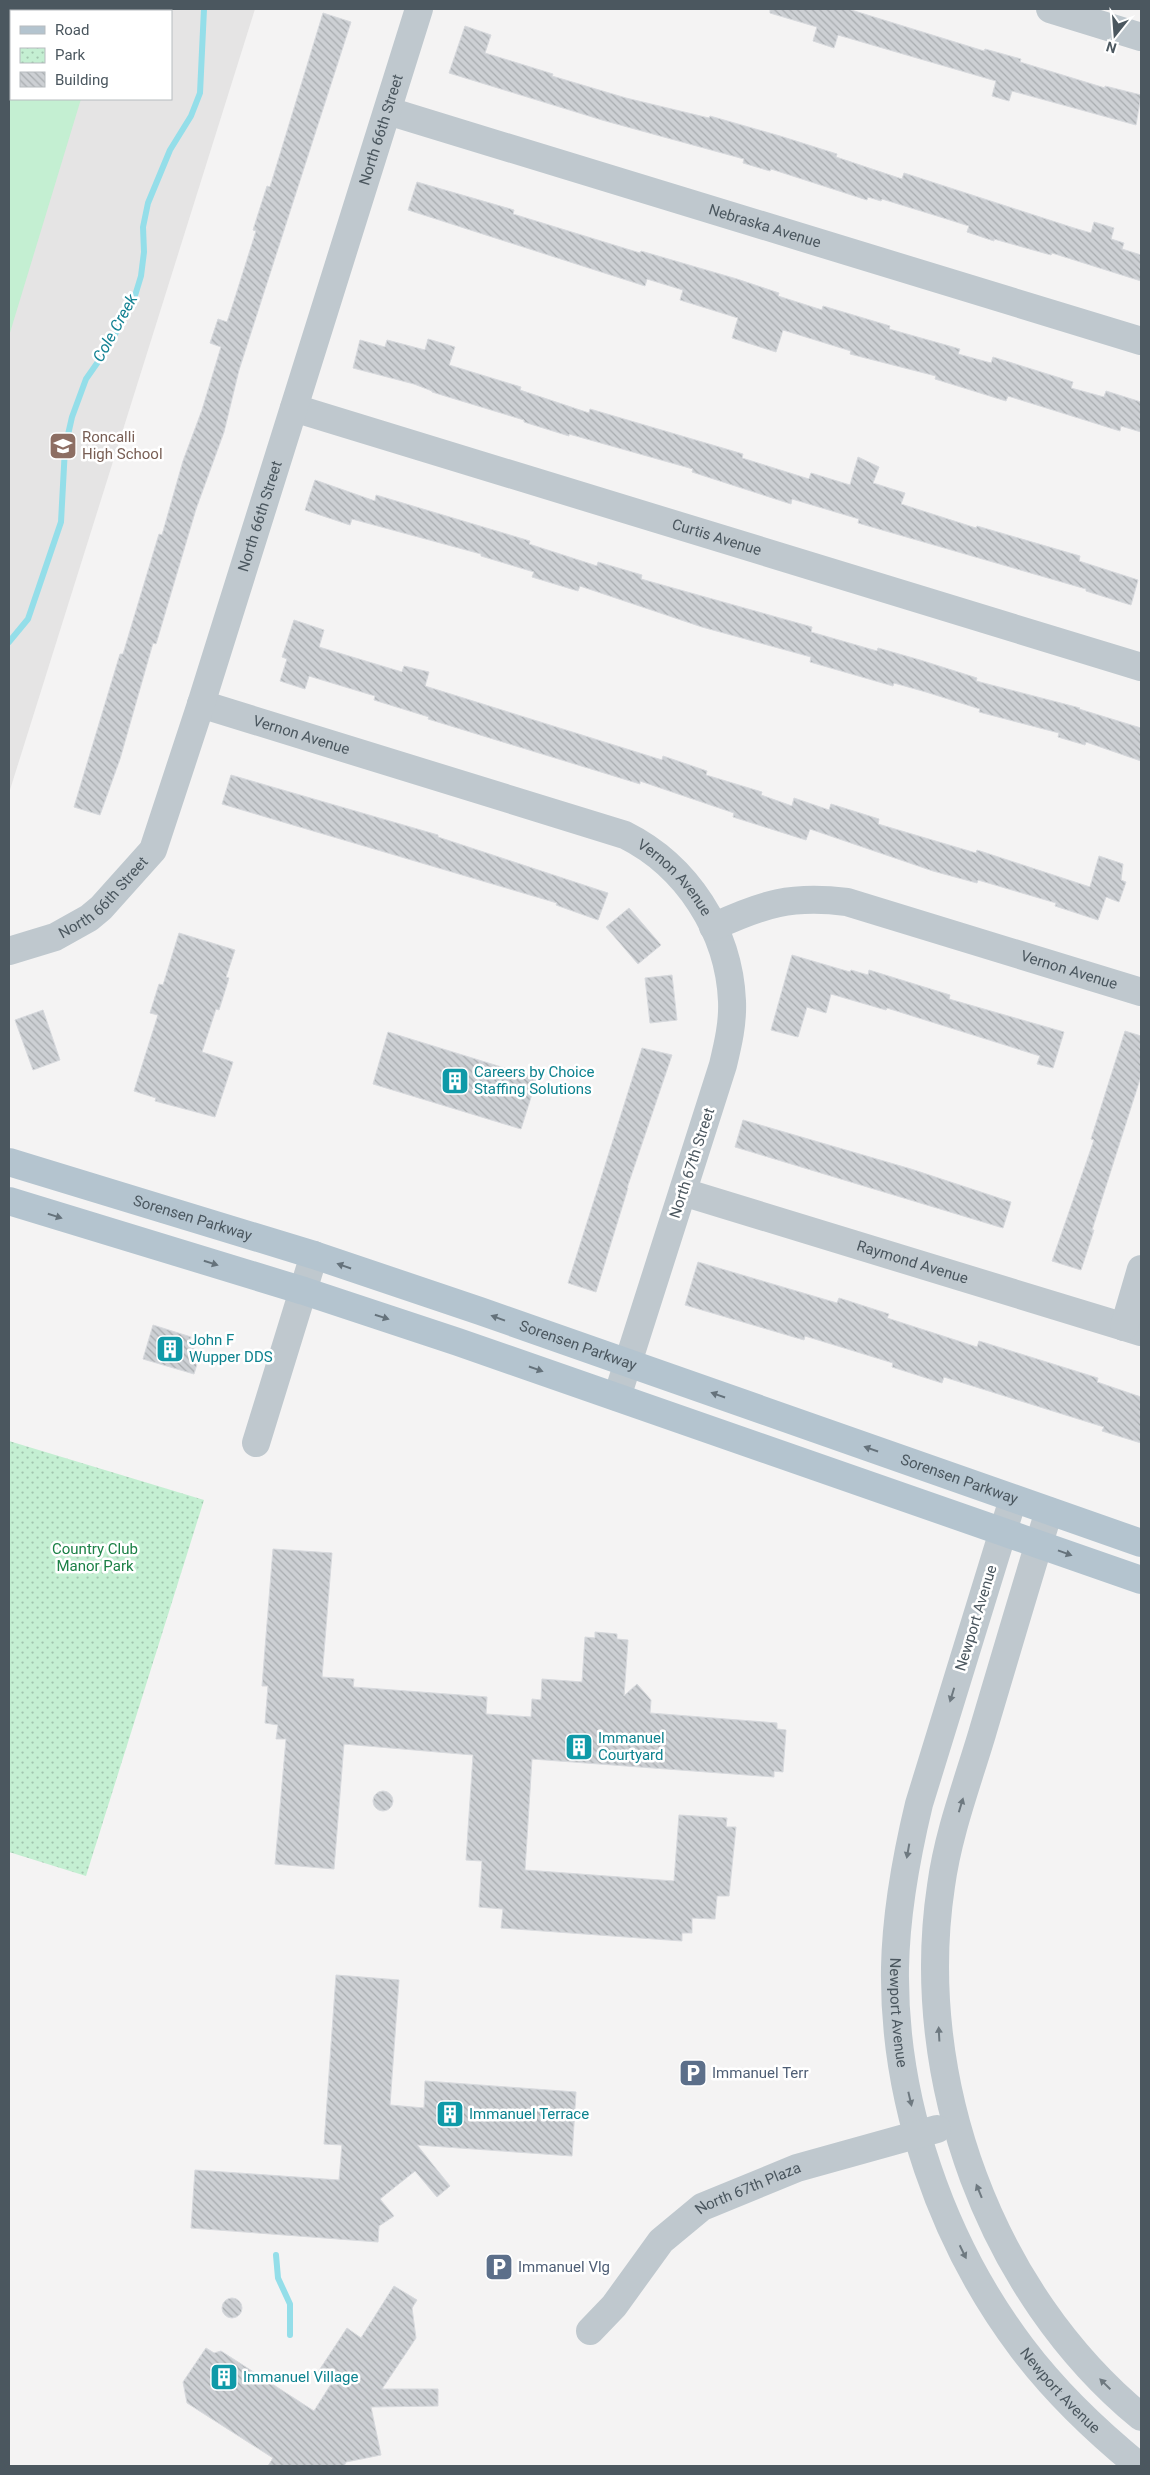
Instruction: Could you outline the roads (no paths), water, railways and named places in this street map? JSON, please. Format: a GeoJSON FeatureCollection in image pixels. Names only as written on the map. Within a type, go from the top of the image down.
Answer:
{"type":"FeatureCollection","features":[{"type":"Feature","properties":{"kind":"main road","name":"Sorensen Parkway"},"geometry":{"type":"LineString","coordinates":[[9,1162],[314,1255],[1141,1543]]}},
{"type":"Feature","properties":{"kind":"main road"},"geometry":{"type":"LineString","coordinates":[[9,1201],[304,1291],[1141,1580]]}},
{"type":"Feature","properties":{"kind":"street","name":"North 66th Street"},"geometry":{"type":"LineString","coordinates":[[9,951],[55,937],[89,918],[101,908],[153,850],[201,704],[419,9]]}},
{"type":"Feature","properties":{"kind":"street"},"geometry":{"type":"LineString","coordinates":[[1050,9],[1141,36]]}},
{"type":"Feature","properties":{"kind":"street","name":"Nebraska Avenue"},"geometry":{"type":"LineString","coordinates":[[388,111],[1141,341]]}},
{"type":"Feature","properties":{"kind":"street","name":"Curtis Avenue"},"geometry":{"type":"LineString","coordinates":[[294,408],[1141,667]]}},
{"type":"Feature","properties":{"kind":"street","name":"Vernon Avenue"},"geometry":{"type":"LineString","coordinates":[[201,704],[625,835],[641,843],[674,870],[703,905],[713,926],[767,904],[796,899],[847,902],[875,909],[1141,992]]}},
{"type":"Feature","properties":{"kind":"street","name":"North 67th Street"},"geometry":{"type":"LineString","coordinates":[[617,1398],[723,1065],[731,1031],[732,1002],[730,977],[725,955],[713,926]]}},
{"type":"Feature","properties":{"kind":"street","name":"Raymond Avenue"},"geometry":{"type":"LineString","coordinates":[[683,1192],[1132,1329]]}},
{"type":"Feature","properties":{"kind":"street"},"geometry":{"type":"LineString","coordinates":[[256,1443],[314,1255]]}},
{"type":"Feature","properties":{"kind":"street"},"geometry":{"type":"LineString","coordinates":[[1132,1329],[1141,1269]]}},
{"type":"Feature","properties":{"kind":"street","name":"Newport Avenue"},"geometry":{"type":"LineString","coordinates":[[1013,1499],[919,1804],[902,1888],[895,1969],[897,2021],[903,2070],[933,2181],[957,2238],[1003,2320],[1022,2348],[1076,2411],[1139,2466]]}},
{"type":"Feature","properties":{"kind":"street"},"geometry":{"type":"LineString","coordinates":[[1049,1511],[948,1847],[936,1924],[935,1963],[940,2049],[946,2088],[955,2124],[970,2170],[987,2212],[1033,2293],[1064,2337],[1102,2382],[1141,2417]]}},
{"type":"Feature","properties":{"kind":"street","name":"North 67th Plaza"},"geometry":{"type":"LineString","coordinates":[[590,2331],[614,2306],[661,2241],[702,2207],[797,2168],[955,2124]]}},
{"type":"Feature","properties":{"kind":"waterway","name":"Cole Creek"},"geometry":{"type":"LineString","coordinates":[[9,642],[28,619],[61,522],[65,448],[72,417],[86,379],[107,349],[134,299],[141,276],[144,252],[143,227],[148,203],[170,150],[191,116],[200,93],[204,9]]}},
{"type":"Feature","properties":{"kind":"waterway"},"geometry":{"type":"LineString","coordinates":[[276,2255],[278,2278],[290,2304],[290,2335]]}},
{"type":"Feature","properties":{"kind":"place","name":"Roncalli High School"},"geometry":{"type":"Point","coordinates":[63,446]}},
{"type":"Feature","properties":{"kind":"place","name":"Careers by Choice Staffing Solutions"},"geometry":{"type":"Point","coordinates":[455,1081]}},
{"type":"Feature","properties":{"kind":"place","name":"John F Wupper DDS"},"geometry":{"type":"Point","coordinates":[170,1349]}},
{"type":"Feature","properties":{"kind":"place","name":"Immanuel Courtyard"},"geometry":{"type":"Point","coordinates":[579,1747]}},
{"type":"Feature","properties":{"kind":"place","name":"Immanuel Terr"},"geometry":{"type":"Point","coordinates":[693,2073]}},
{"type":"Feature","properties":{"kind":"place","name":"Immanuel Terrace"},"geometry":{"type":"Point","coordinates":[450,2114]}},
{"type":"Feature","properties":{"kind":"place","name":"Immanuel Vlg"},"geometry":{"type":"Point","coordinates":[499,2267]}},
{"type":"Feature","properties":{"kind":"place","name":"Immanuel Village"},"geometry":{"type":"Point","coordinates":[224,2377]}},
{"type":"Feature","properties":{"kind":"park label","name":"Country Club Manor Park"},"geometry":{"type":"Point","coordinates":[95,1558]}}]}
